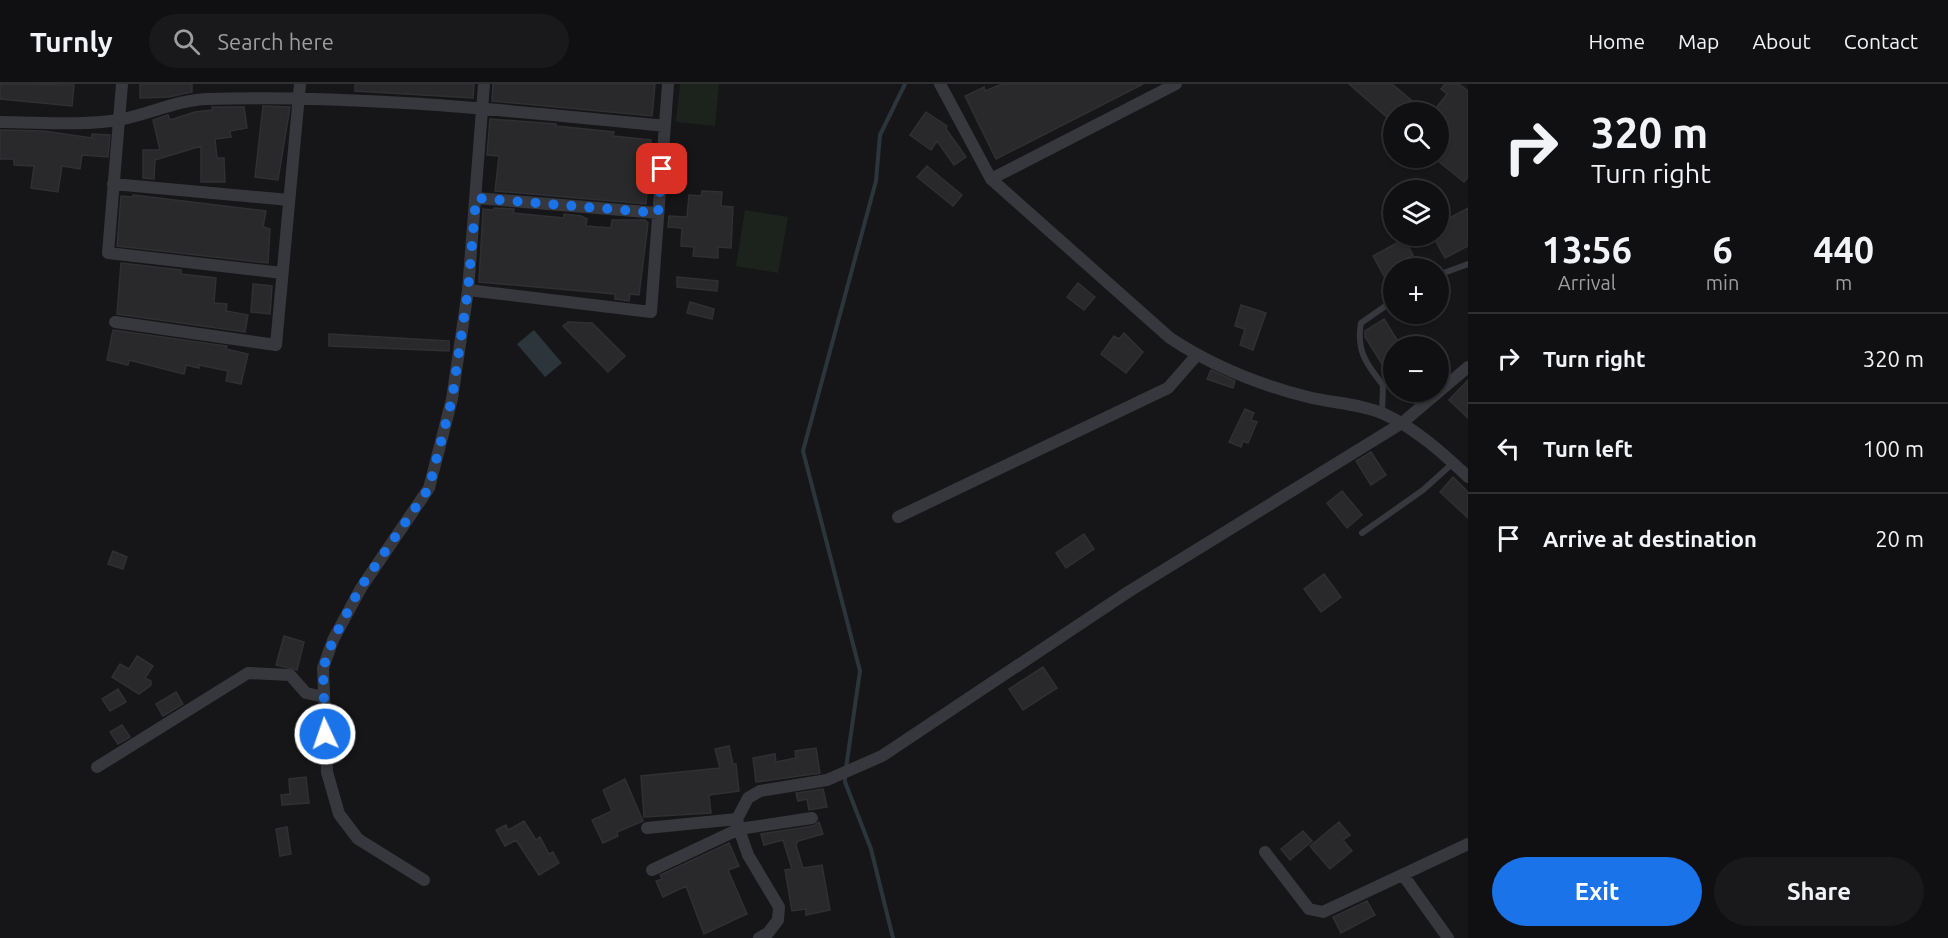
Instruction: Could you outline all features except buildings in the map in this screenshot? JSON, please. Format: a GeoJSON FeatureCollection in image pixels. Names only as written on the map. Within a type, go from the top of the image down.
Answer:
{"type":"FeatureCollection","features":[{"type":"Feature","properties":{"kind":"street"},"geometry":{"type":"LineString","coordinates":[[122,84],[108,253],[282,273]]}},
{"type":"Feature","properties":{"kind":"street"},"geometry":{"type":"LineString","coordinates":[[115,322],[276,345],[300,84]]}},
{"type":"Feature","properties":{"kind":"street"},"geometry":{"type":"LineString","coordinates":[[424,880],[358,839],[339,814],[327,772],[323,668],[333,640],[360,588],[429,488],[452,399],[468,290],[484,84]]}},
{"type":"Feature","properties":{"kind":"street"},"geometry":{"type":"LineString","coordinates":[[468,290],[651,312],[668,84]]}},
{"type":"Feature","properties":{"kind":"street"},"geometry":{"type":"LineString","coordinates":[[940,84],[991,178],[1170,338],[1196,356],[1307,397],[1382,413],[1402,423],[1468,477]]}},
{"type":"Feature","properties":{"kind":"street"},"geometry":{"type":"LineString","coordinates":[[991,178],[1176,84]]}},
{"type":"Feature","properties":{"kind":"street"},"geometry":{"type":"LineString","coordinates":[[0,122],[88,123],[119,120],[203,99],[298,99],[483,108],[665,126]]}},
{"type":"Feature","properties":{"kind":"street"},"geometry":{"type":"LineString","coordinates":[[113,184],[289,200]]}},
{"type":"Feature","properties":{"kind":"street"},"geometry":{"type":"LineString","coordinates":[[476,198],[658,213]]}},
{"type":"Feature","properties":{"kind":"street"},"geometry":{"type":"LineString","coordinates":[[898,517],[1168,388],[1196,356]]}},
{"type":"Feature","properties":{"kind":"street"},"geometry":{"type":"LineString","coordinates":[[759,938],[768,933],[778,920],[779,906],[748,855],[738,824],[748,798],[760,791],[827,780],[882,756],[1128,592],[1402,423],[1468,367]]}},
{"type":"Feature","properties":{"kind":"street"},"geometry":{"type":"LineString","coordinates":[[97,767],[248,673],[290,675],[306,693],[324,697]]}},
{"type":"Feature","properties":{"kind":"street"},"geometry":{"type":"LineString","coordinates":[[647,828],[812,818]]}},
{"type":"Feature","properties":{"kind":"street"},"geometry":{"type":"LineString","coordinates":[[652,870],[738,824]]}},
{"type":"Feature","properties":{"kind":"street"},"geometry":{"type":"LineString","coordinates":[[1265,852],[1303,901],[1316,912],[1323,912],[1468,844]]}},
{"type":"Feature","properties":{"kind":"street"},"geometry":{"type":"LineString","coordinates":[[1403,874],[1448,938]]}},
{"type":"Feature","properties":{"kind":"lane"},"geometry":{"type":"LineString","coordinates":[[1449,272],[1467,267]]}},
{"type":"Feature","properties":{"kind":"lane"},"geometry":{"type":"LineString","coordinates":[[1382,413],[1383,385],[1366,365],[1359,334],[1361,323],[1383,308]]}},
{"type":"Feature","properties":{"kind":"lane"},"geometry":{"type":"LineString","coordinates":[[1362,533],[1423,490],[1453,463]]}},
{"type":"Feature","properties":{"kind":"shaded area"},"geometry":{"type":"Polygon","coordinates":[[[680,84],[719,84],[715,126],[676,122],[680,84]]]}},
{"type":"Feature","properties":{"kind":"shaded area"},"geometry":{"type":"Polygon","coordinates":[[[745,210],[788,217],[778,273],[736,266],[745,210]]]}},
{"type":"Feature","properties":{"kind":"shaded area"},"geometry":{"type":"Polygon","coordinates":[[[534,330],[562,363],[545,377],[517,344],[534,330]]]}},
{"type":"Feature","properties":{"kind":"waterway"},"geometry":{"type":"LineString","coordinates":[[846,768],[860,671],[803,451],[876,181],[880,135],[905,84]]}},
{"type":"Feature","properties":{"kind":"waterway"},"geometry":{"type":"LineString","coordinates":[[845,775],[845,782],[871,849],[893,938]]}},
{"type":"Feature","properties":{"kind":"route"},"geometry":{"type":"LineString","coordinates":[[325,734],[323,668],[333,640],[360,588],[429,488],[452,399],[468,290],[476,198],[658,213],[662,169]]}}]}
